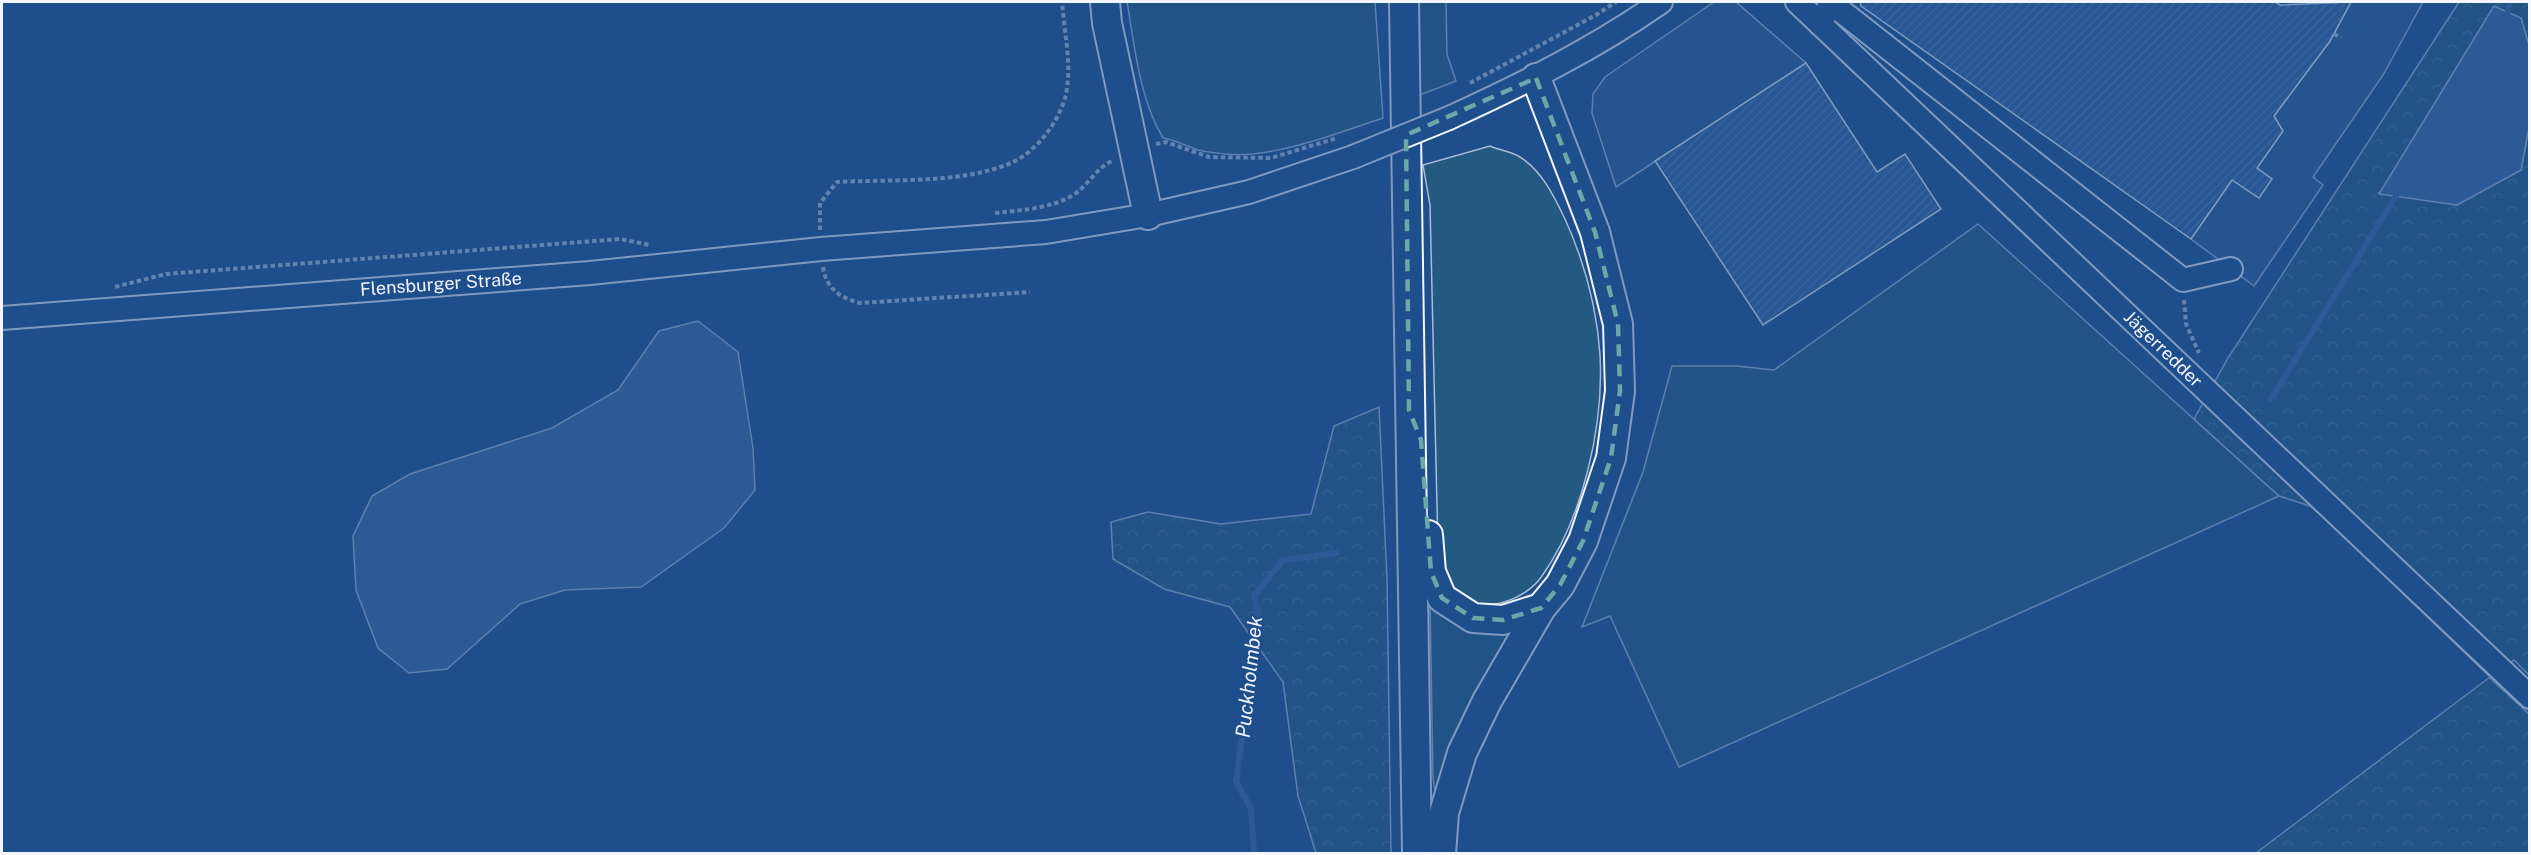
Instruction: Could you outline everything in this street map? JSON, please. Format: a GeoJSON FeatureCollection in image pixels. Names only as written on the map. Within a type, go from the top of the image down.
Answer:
{"type":"FeatureCollection","features":[{"type":"Feature","properties":{"kind":"main road"},"geometry":{"type":"LineString","coordinates":[[1105,2],[1107,23],[1148,215]]}},
{"type":"Feature","properties":{"kind":"main road"},"geometry":{"type":"LineString","coordinates":[[1404,2],[1417,854]]}},
{"type":"Feature","properties":{"kind":"main road"},"geometry":{"type":"LineString","coordinates":[[1441,854],[1444,813],[1462,753],[1488,701],[1541,608],[1560,585],[1584,541],[1611,458],[1620,391],[1618,324],[1595,232],[1536,78]]}},
{"type":"Feature","properties":{"kind":"main road"},"geometry":{"type":"LineString","coordinates":[[1409,410],[1421,440],[1431,572],[1442,598],[1473,618],[1503,620],[1541,608]]}},
{"type":"Feature","properties":{"kind":"street"},"geometry":{"type":"LineString","coordinates":[[1536,78],[1588,50],[1661,2]]}},
{"type":"Feature","properties":{"kind":"street","name":"Jägerredder"},"geometry":{"type":"LineString","coordinates":[[1797,2],[2529,697]]}},
{"type":"Feature","properties":{"kind":"street"},"geometry":{"type":"LineString","coordinates":[[1820,24],[1832,2],[2182,280],[2231,269]]}},
{"type":"Feature","properties":{"kind":"street","name":"Flensburger Straße"},"geometry":{"type":"LineString","coordinates":[[2,318],[590,273],[820,236],[880,246],[1046,232],[1148,215],[1249,192],[1353,157],[1449,118],[1536,78]]}},
{"type":"Feature","properties":{"kind":"path"},"geometry":{"type":"LineString","coordinates":[[1030,292],[860,303],[842,298],[830,286],[824,273],[820,236],[820,203],[837,182],[964,176],[1008,165],[1030,150],[1054,125],[1065,97],[1067,66],[1062,2]]}},
{"type":"Feature","properties":{"kind":"path"},"geometry":{"type":"LineString","coordinates":[[1465,86],[1616,2]]}},
{"type":"Feature","properties":{"kind":"path"},"geometry":{"type":"LineString","coordinates":[[2334,34],[2341,38]]}},
{"type":"Feature","properties":{"kind":"path"},"geometry":{"type":"LineString","coordinates":[[991,213],[1037,208],[1074,195],[1103,165],[1135,150],[1166,141],[1209,157],[1271,158],[1339,138]]}},
{"type":"Feature","properties":{"kind":"path"},"geometry":{"type":"LineString","coordinates":[[111,288],[166,274],[498,248],[620,239],[658,246]]}},
{"type":"Feature","properties":{"kind":"highlighted area"},"geometry":{"type":"Polygon","coordinates":[[[1536,78],[1595,232],[1618,324],[1620,391],[1611,458],[1583,541],[1560,585],[1541,608],[1503,620],[1473,618],[1442,598],[1431,572],[1421,440],[1409,410],[1406,135],[1536,78]]]}},
{"type":"Feature","properties":{"kind":"green space"},"geometry":{"type":"Polygon","coordinates":[[[1127,2],[1375,2],[1383,118],[1305,144],[1244,155],[1201,151],[1163,138],[1143,89],[1127,2]]]}},
{"type":"Feature","properties":{"kind":"green space"},"geometry":{"type":"Polygon","coordinates":[[[1418,2],[1446,2],[1447,54],[1456,81],[1420,95],[1418,2]]]}},
{"type":"Feature","properties":{"kind":"green space"},"geometry":{"type":"Polygon","coordinates":[[[2459,2],[2529,2],[2529,48],[2521,18],[2379,193],[2457,205],[2521,170],[2529,127],[2529,675],[2514,660],[2490,678],[2529,714],[2529,853],[2256,853],[2490,677],[2313,507],[2279,496],[2194,419],[2228,358],[2459,2]]]}},
{"type":"Feature","properties":{"kind":"green space"},"geometry":{"type":"Polygon","coordinates":[[[1490,146],[1517,155],[1535,169],[1552,193],[1565,219],[1584,268],[1593,302],[1600,355],[1600,382],[1598,411],[1588,470],[1569,527],[1556,553],[1542,576],[1524,593],[1501,603],[1488,604],[1476,603],[1455,590],[1444,571],[1438,549],[1430,205],[1423,165],[1490,146]]]}},
{"type":"Feature","properties":{"kind":"green space"},"geometry":{"type":"Polygon","coordinates":[[[1978,224],[2279,496],[1679,767],[1610,616],[1582,627],[1643,472],[1672,366],[1737,366],[1774,370],[1978,224]]]}},
{"type":"Feature","properties":{"kind":"green space"},"geometry":{"type":"Polygon","coordinates":[[[1379,407],[1387,579],[1391,853],[1316,853],[1298,796],[1283,682],[1230,607],[1164,589],[1113,559],[1111,522],[1148,512],[1221,524],[1311,514],[1334,426],[1379,407]]]}},
{"type":"Feature","properties":{"kind":"green space"},"geometry":{"type":"Polygon","coordinates":[[[1430,602],[1516,628],[1438,792],[1435,792],[1433,777],[1430,602]]]}},
{"type":"Feature","properties":{"kind":"shaded area"},"geometry":{"type":"Polygon","coordinates":[[[1714,2],[1736,2],[1806,63],[1616,187],[1592,113],[1593,94],[1605,77],[1714,2]]]}},
{"type":"Feature","properties":{"kind":"shaded area"},"geometry":{"type":"Polygon","coordinates":[[[2351,2],[2423,2],[2383,75],[2313,177],[2323,185],[2254,286],[2191,239],[2232,180],[2259,198],[2257,168],[2283,131],[2274,116],[2330,41],[2351,2]]]}},
{"type":"Feature","properties":{"kind":"shaded area"},"geometry":{"type":"Polygon","coordinates":[[[2494,6],[2521,18],[2530,48],[2529,127],[2521,170],[2457,205],[2379,194],[2494,6]]]}},
{"type":"Feature","properties":{"kind":"shaded area"},"geometry":{"type":"Polygon","coordinates":[[[698,321],[738,352],[753,448],[755,490],[724,528],[641,587],[565,590],[520,604],[447,669],[409,673],[378,648],[356,590],[353,536],[372,496],[410,474],[552,428],[618,390],[659,331],[698,321]]]}},
{"type":"Feature","properties":{"kind":"building"},"geometry":{"type":"Polygon","coordinates":[[[1860,2],[2275,2],[2280,5],[2351,2],[2330,41],[2274,116],[2283,131],[2257,168],[2272,179],[2259,198],[2232,180],[2191,239],[1861,6],[1860,2]]]}},
{"type":"Feature","properties":{"kind":"building"},"geometry":{"type":"Polygon","coordinates":[[[1806,63],[1877,172],[1905,154],[1941,209],[1763,325],[1655,161],[1806,63]]]}},
{"type":"Feature","properties":{"kind":"waterway"},"geometry":{"type":"LineString","coordinates":[[2508,12],[2510,2]]}},
{"type":"Feature","properties":{"kind":"waterway"},"geometry":{"type":"LineString","coordinates":[[2271,399],[2396,196]]}},
{"type":"Feature","properties":{"kind":"waterway","name":"Puckholmbek"},"geometry":{"type":"LineString","coordinates":[[1254,854],[1251,809],[1236,781],[1259,618],[1254,596],[1283,560],[1336,553]]}}]}
